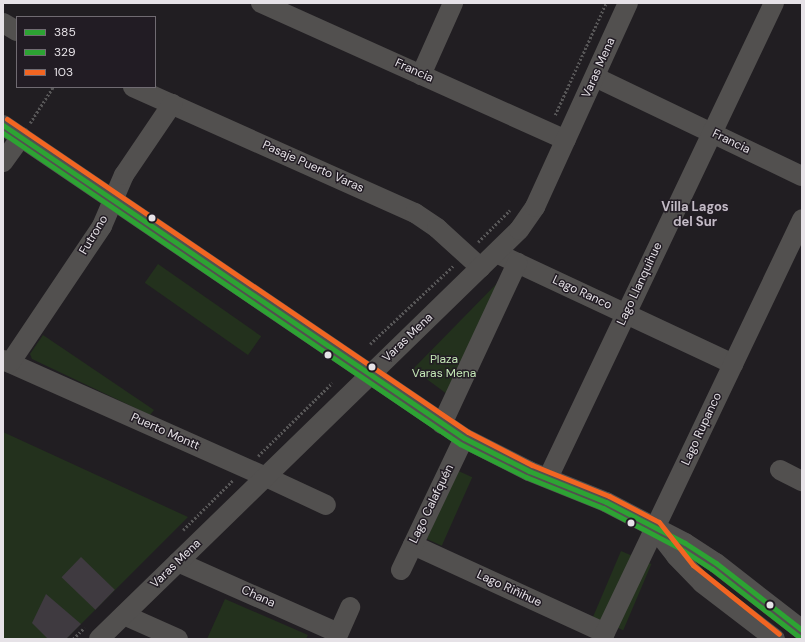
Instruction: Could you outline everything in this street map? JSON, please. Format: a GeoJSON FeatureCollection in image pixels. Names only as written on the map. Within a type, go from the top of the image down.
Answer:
{"type":"FeatureCollection","features":[{"type":"Feature","properties":{"kind":"street","name":"Francia"},"geometry":{"type":"LineString","coordinates":[[261,3],[566,140]]}},
{"type":"Feature","properties":{"kind":"street"},"geometry":{"type":"LineString","coordinates":[[421,75],[453,3]]}},
{"type":"Feature","properties":{"kind":"street","name":"Varas Mena"},"geometry":{"type":"LineString","coordinates":[[94,631],[124,615],[519,230],[535,207],[628,3]]}},
{"type":"Feature","properties":{"kind":"street","name":"Lago Llanquihue"},"geometry":{"type":"LineString","coordinates":[[548,478],[774,3]]}},
{"type":"Feature","properties":{"kind":"street"},"geometry":{"type":"LineString","coordinates":[[3,23],[16,31]]}},
{"type":"Feature","properties":{"kind":"street","name":"Francia"},"geometry":{"type":"LineString","coordinates":[[595,77],[802,176]]}},
{"type":"Feature","properties":{"kind":"street","name":"Pasaje Puerto Varas"},"geometry":{"type":"LineString","coordinates":[[135,88],[415,213],[437,228],[480,268]]}},
{"type":"Feature","properties":{"kind":"street","name":"Futrono"},"geometry":{"type":"LineString","coordinates":[[6,362],[102,226],[124,175],[172,104]]}},
{"type":"Feature","properties":{"kind":"street"},"geometry":{"type":"LineString","coordinates":[[3,125],[464,438],[510,463],[606,502],[701,552],[802,630]]}},
{"type":"Feature","properties":{"kind":"street"},"geometry":{"type":"LineString","coordinates":[[3,162],[21,137]]}},
{"type":"Feature","properties":{"kind":"street","name":"Lago Rupanco"},"geometry":{"type":"LineString","coordinates":[[603,636],[802,219]]}},
{"type":"Feature","properties":{"kind":"street","name":"Lago Ranco"},"geometry":{"type":"LineString","coordinates":[[496,253],[733,364]]}},
{"type":"Feature","properties":{"kind":"street"},"geometry":{"type":"LineString","coordinates":[[442,424],[517,262]]}},
{"type":"Feature","properties":{"kind":"street","name":"Puerto Montt"},"geometry":{"type":"LineString","coordinates":[[6,362],[326,505]]}},
{"type":"Feature","properties":{"kind":"street","name":"Lago Calafquén"},"geometry":{"type":"LineString","coordinates":[[401,570],[464,438]]}},
{"type":"Feature","properties":{"kind":"street"},"geometry":{"type":"LineString","coordinates":[[780,470],[802,481]]}},
{"type":"Feature","properties":{"kind":"street"},"geometry":{"type":"LineString","coordinates":[[655,528],[676,556],[693,574],[771,638],[786,617]]}},
{"type":"Feature","properties":{"kind":"street","name":"Lago Riñihue"},"geometry":{"type":"LineString","coordinates":[[413,545],[603,636]]}},
{"type":"Feature","properties":{"kind":"street","name":"Chana"},"geometry":{"type":"LineString","coordinates":[[178,562],[337,636]]}},
{"type":"Feature","properties":{"kind":"street"},"geometry":{"type":"LineString","coordinates":[[337,636],[350,607]]}},
{"type":"Feature","properties":{"kind":"street"},"geometry":{"type":"LineString","coordinates":[[124,615],[178,639]]}},
{"type":"Feature","properties":{"kind":"path"},"geometry":{"type":"LineString","coordinates":[[548,132],[606,3]]}},
{"type":"Feature","properties":{"kind":"path"},"geometry":{"type":"LineString","coordinates":[[21,137],[52,88]]}},
{"type":"Feature","properties":{"kind":"path"},"geometry":{"type":"LineString","coordinates":[[370,344],[466,254],[510,209]]}},
{"type":"Feature","properties":{"kind":"path"},"geometry":{"type":"LineString","coordinates":[[179,534],[332,383]]}},
{"type":"Feature","properties":{"kind":"path"},"geometry":{"type":"LineString","coordinates":[[73,639],[94,631]]}},
{"type":"Feature","properties":{"kind":"green space"},"geometry":{"type":"Polygon","coordinates":[[[158,264],[261,336],[248,355],[145,283],[158,264]]]}},
{"type":"Feature","properties":{"kind":"green space","name":"Plaza Varas Mena"},"geometry":{"type":"Polygon","coordinates":[[[511,269],[451,397],[413,369],[511,269]]]}},
{"type":"Feature","properties":{"kind":"green space"},"geometry":{"type":"Polygon","coordinates":[[[43,335],[154,410],[150,415],[32,359],[30,354],[43,335]]]}},
{"type":"Feature","properties":{"kind":"green space"},"geometry":{"type":"Polygon","coordinates":[[[3,432],[188,517],[66,639],[3,639],[3,432]]]}},
{"type":"Feature","properties":{"kind":"green space"},"geometry":{"type":"Polygon","coordinates":[[[454,469],[472,477],[442,546],[423,538],[454,469]]]}},
{"type":"Feature","properties":{"kind":"green space"},"geometry":{"type":"Polygon","coordinates":[[[621,551],[651,564],[623,630],[593,617],[621,551]]]}},
{"type":"Feature","properties":{"kind":"green space"},"geometry":{"type":"Polygon","coordinates":[[[225,599],[308,635],[306,639],[207,639],[225,599]]]}},
{"type":"Feature","properties":{"kind":"building"},"geometry":{"type":"Polygon","coordinates":[[[81,557],[115,590],[95,610],[62,577],[81,557]]]}},
{"type":"Feature","properties":{"kind":"building"},"geometry":{"type":"Polygon","coordinates":[[[46,594],[81,624],[66,639],[48,639],[32,623],[46,594]]]}},
{"type":"Feature","properties":{"kind":"transit line","name":"103"},"geometry":{"type":"LineString","coordinates":[[7,119],[468,432],[532,465],[609,496],[659,522],[693,565],[779,634]]}},
{"type":"Feature","properties":{"kind":"transit line","name":"385"},"geometry":{"type":"LineString","coordinates":[[3,125],[464,438],[529,471],[606,502],[685,543],[716,563],[802,630]]}},
{"type":"Feature","properties":{"kind":"transit line","name":"329"},"geometry":{"type":"LineString","coordinates":[[3,133],[460,444],[526,477],[603,508],[681,549],[712,569],[798,636]]}},
{"type":"Feature","properties":{"kind":"district","name":"Villa Lagos del Sur"},"geometry":{"type":"Point","coordinates":[695,216]}}]}
